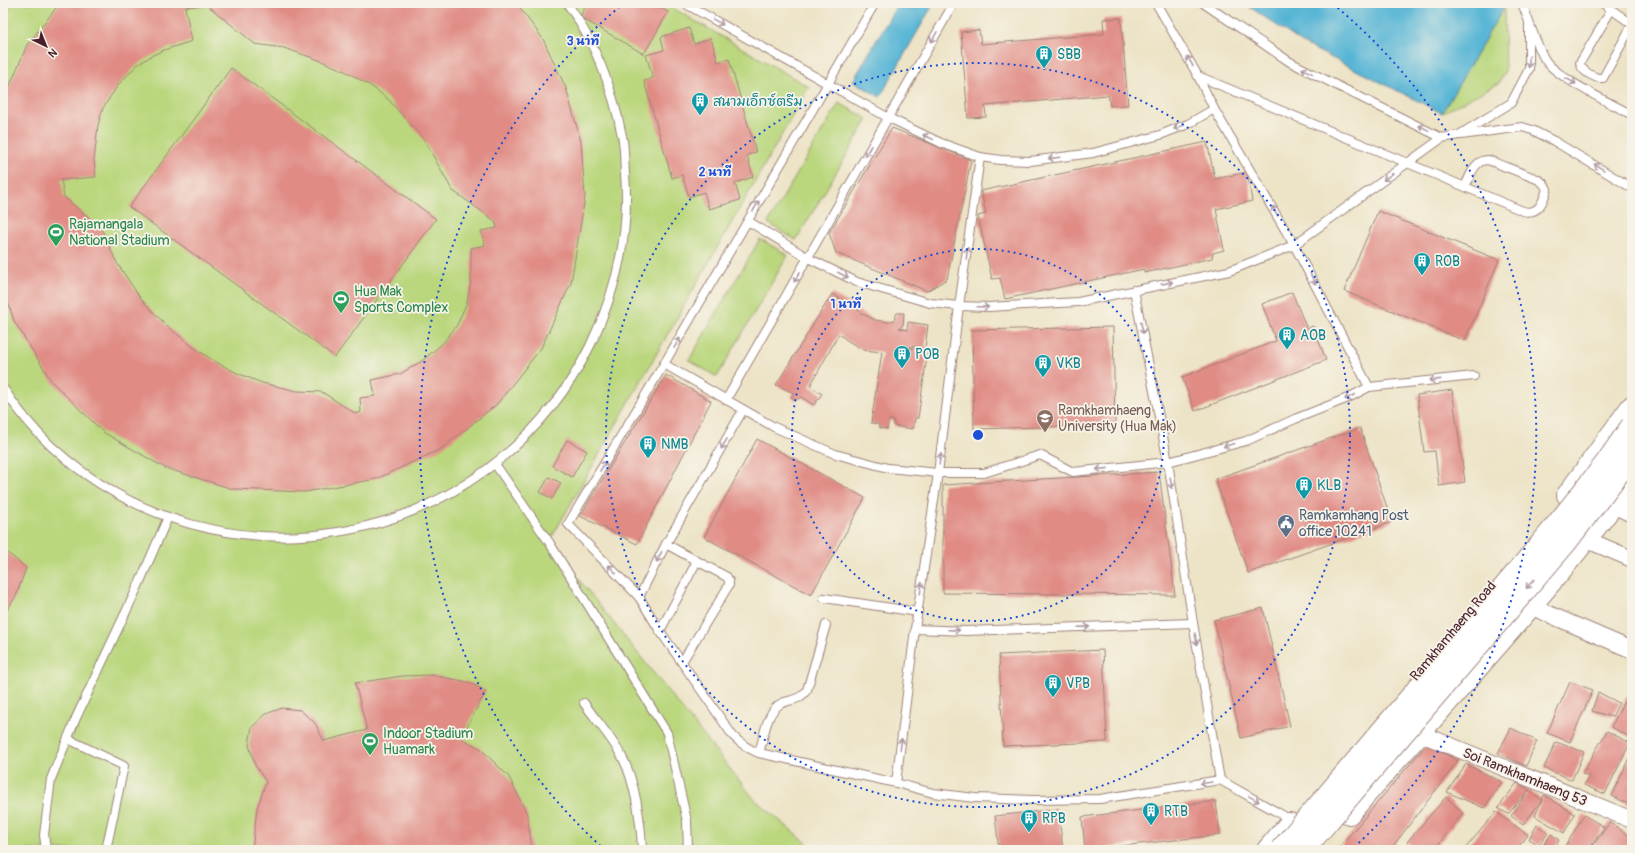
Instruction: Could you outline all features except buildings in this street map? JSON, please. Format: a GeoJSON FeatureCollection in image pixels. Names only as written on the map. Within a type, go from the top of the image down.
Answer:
{"type":"FeatureCollection","features":[{"type":"Feature","properties":{"kind":"main road","name":"Ramkhamhaeng Road"},"geometry":{"type":"LineString","coordinates":[[1268,850],[1529,543],[1579,481],[1632,407]]}},
{"type":"Feature","properties":{"kind":"main road","name":"Ramkhamhaeng Road"},"geometry":{"type":"LineString","coordinates":[[1281,850],[1548,536],[1605,465],[1632,426]]}},
{"type":"Feature","properties":{"kind":"main road","name":"Ramkhamhaeng Road"},"geometry":{"type":"LineString","coordinates":[[1303,850],[1566,542],[1632,455]]}},
{"type":"Feature","properties":{"kind":"main road"},"geometry":{"type":"LineString","coordinates":[[1317,850],[1530,606],[1632,479]]}},
{"type":"Feature","properties":{"kind":"main road"},"geometry":{"type":"LineString","coordinates":[[1557,508],[1588,535]]}},
{"type":"Feature","properties":{"kind":"main road"},"geometry":{"type":"LineString","coordinates":[[1529,543],[1564,565]]}},
{"type":"Feature","properties":{"kind":"main road"},"geometry":{"type":"LineString","coordinates":[[1478,602],[1511,627]]}},
{"type":"Feature","properties":{"kind":"main road"},"geometry":{"type":"LineString","coordinates":[[1453,632],[1485,657]]}},
{"type":"Feature","properties":{"kind":"street"},"geometry":{"type":"LineString","coordinates":[[1612,505],[1632,514]]}},
{"type":"Feature","properties":{"kind":"street"},"geometry":{"type":"LineString","coordinates":[[1588,535],[1632,559]]}},
{"type":"Feature","properties":{"kind":"street"},"geometry":{"type":"LineString","coordinates":[[1530,606],[1632,650]]}},
{"type":"Feature","properties":{"kind":"street","name":"Soi Ramkhamhaeng 53"},"geometry":{"type":"LineString","coordinates":[[1418,733],[1632,820]]}},
{"type":"Feature","properties":{"kind":"lane"},"geometry":{"type":"LineString","coordinates":[[3,7],[6,3]]}},
{"type":"Feature","properties":{"kind":"lane"},"geometry":{"type":"LineString","coordinates":[[3,388],[20,412],[51,446],[87,475],[126,499],[168,517],[209,529],[252,536],[295,537],[338,533],[380,523],[421,508],[460,488],[495,464],[540,422],[576,373],[603,318],[621,260],[627,199],[623,139],[608,80],[582,24],[567,3]]}},
{"type":"Feature","properties":{"kind":"lane"},"geometry":{"type":"LineString","coordinates":[[684,3],[887,117],[941,143],[980,157],[1001,160],[1030,161],[1093,153],[1160,135],[1188,124],[1214,109]]}},
{"type":"Feature","properties":{"kind":"lane"},"geometry":{"type":"LineString","coordinates":[[874,3],[748,221],[568,524],[639,596],[660,631],[733,736],[750,750],[896,783],[933,793],[975,798],[1034,800],[1100,799],[1220,780],[1293,820]]}},
{"type":"Feature","properties":{"kind":"lane"},"geometry":{"type":"LineString","coordinates":[[726,400],[887,117],[954,3]]}},
{"type":"Feature","properties":{"kind":"lane"},"geometry":{"type":"LineString","coordinates":[[1156,3],[1198,76],[1214,109],[1294,244],[1369,387]]}},
{"type":"Feature","properties":{"kind":"lane"},"geometry":{"type":"LineString","coordinates":[[1203,3],[1290,62],[1442,138]]}},
{"type":"Feature","properties":{"kind":"lane"},"geometry":{"type":"LineString","coordinates":[[1522,3],[1544,59],[1558,72],[1632,115]]}},
{"type":"Feature","properties":{"kind":"lane"},"geometry":{"type":"LineString","coordinates":[[1602,3],[1632,24],[1603,78],[1596,78],[1582,68],[1580,63],[1611,10]]}},
{"type":"Feature","properties":{"kind":"lane"},"geometry":{"type":"LineString","coordinates":[[1459,135],[1511,104],[1529,69],[1529,23]]}},
{"type":"Feature","properties":{"kind":"lane"},"geometry":{"type":"LineString","coordinates":[[1198,76],[1528,212],[1534,211],[1542,204],[1547,189],[1543,183],[1537,179],[1488,160],[1482,160],[1475,166],[1465,186]]}},
{"type":"Feature","properties":{"kind":"lane"},"geometry":{"type":"LineString","coordinates":[[748,221],[808,258],[857,282],[930,303],[989,307],[1078,302],[1229,271],[1294,244],[1442,138],[1522,127],[1532,130],[1554,141],[1632,188]]}},
{"type":"Feature","properties":{"kind":"lane"},"geometry":{"type":"LineString","coordinates":[[896,783],[915,629],[938,473],[980,157]]}},
{"type":"Feature","properties":{"kind":"lane"},"geometry":{"type":"LineString","coordinates":[[1134,290],[1168,462],[1193,623],[1220,780]]}},
{"type":"Feature","properties":{"kind":"lane"},"geometry":{"type":"LineString","coordinates":[[664,364],[774,427],[835,454],[888,468],[938,473],[984,474],[1040,455],[1074,472],[1168,462],[1246,441],[1295,419],[1348,398],[1369,387],[1474,376]]}},
{"type":"Feature","properties":{"kind":"lane"},"geometry":{"type":"LineString","coordinates":[[639,596],[666,544],[743,410]]}},
{"type":"Feature","properties":{"kind":"lane"},"geometry":{"type":"LineString","coordinates":[[495,464],[549,542],[667,733],[687,821],[688,850]]}},
{"type":"Feature","properties":{"kind":"lane"},"geometry":{"type":"LineString","coordinates":[[46,850],[44,835],[51,779],[168,517]]}},
{"type":"Feature","properties":{"kind":"lane"},"geometry":{"type":"LineString","coordinates":[[666,544],[724,574],[729,582],[682,662]]}},
{"type":"Feature","properties":{"kind":"lane"},"geometry":{"type":"LineString","coordinates":[[660,631],[697,561]]}},
{"type":"Feature","properties":{"kind":"lane"},"geometry":{"type":"LineString","coordinates":[[824,598],[918,612]]}},
{"type":"Feature","properties":{"kind":"lane"},"geometry":{"type":"LineString","coordinates":[[915,629],[966,631],[1193,623]]}},
{"type":"Feature","properties":{"kind":"lane"},"geometry":{"type":"LineString","coordinates":[[759,753],[769,717],[773,710],[782,703],[801,698],[807,690],[826,625]]}},
{"type":"Feature","properties":{"kind":"lane"},"geometry":{"type":"LineString","coordinates":[[584,703],[622,756],[633,787],[642,827],[642,850]]}},
{"type":"Feature","properties":{"kind":"lane"},"geometry":{"type":"LineString","coordinates":[[68,739],[124,766],[106,850]]}},
{"type":"Feature","properties":{"kind":"green space","name":"Hua Mak Sports Complex"},"geometry":{"type":"Polygon","coordinates":[[[3,3],[664,3],[809,87],[549,542],[754,799],[815,850],[3,850],[3,3]]]}},
{"type":"Feature","properties":{"kind":"green space"},"geometry":{"type":"Polygon","coordinates":[[[1504,7],[1505,71],[1499,83],[1442,113],[1504,7]]]}},
{"type":"Feature","properties":{"kind":"green space"},"geometry":{"type":"Polygon","coordinates":[[[839,103],[868,119],[796,240],[768,223],[839,103]]]}},
{"type":"Feature","properties":{"kind":"green space"},"geometry":{"type":"Polygon","coordinates":[[[760,239],[788,255],[717,377],[689,360],[760,239]]]}},
{"type":"Feature","properties":{"kind":"water"},"geometry":{"type":"Polygon","coordinates":[[[898,3],[934,3],[880,97],[853,81],[898,3]]]}},
{"type":"Feature","properties":{"kind":"water"},"geometry":{"type":"Polygon","coordinates":[[[1244,3],[1497,3],[1504,7],[1442,113],[1304,44],[1244,3]]]}},
{"type":"Feature","properties":{"kind":"place","name":"SBB"},"geometry":{"type":"Point","coordinates":[1044,69]}},
{"type":"Feature","properties":{"kind":"place","name":"สนามเอ็กซ์ตรีม"},"geometry":{"type":"Point","coordinates":[700,116]}},
{"type":"Feature","properties":{"kind":"place","name":"Rajamangala National Stadium"},"geometry":{"type":"Point","coordinates":[56,247]}},
{"type":"Feature","properties":{"kind":"place","name":"ROB"},"geometry":{"type":"Point","coordinates":[1422,276]}},
{"type":"Feature","properties":{"kind":"place","name":"Hua Mak Sports Complex"},"geometry":{"type":"Point","coordinates":[341,314]}},
{"type":"Feature","properties":{"kind":"place","name":"AOB"},"geometry":{"type":"Point","coordinates":[1287,350]}},
{"type":"Feature","properties":{"kind":"place","name":"POB"},"geometry":{"type":"Point","coordinates":[902,369]}},
{"type":"Feature","properties":{"kind":"place","name":"VKB"},"geometry":{"type":"Point","coordinates":[1043,378]}},
{"type":"Feature","properties":{"kind":"place","name":"Ramkhamhaeng University (Hua Mak)"},"geometry":{"type":"Point","coordinates":[1045,433]}},
{"type":"Feature","properties":{"kind":"place","name":"NMB"},"geometry":{"type":"Point","coordinates":[648,459]}},
{"type":"Feature","properties":{"kind":"place","name":"KLB"},"geometry":{"type":"Point","coordinates":[1304,500]}},
{"type":"Feature","properties":{"kind":"place","name":"Ramkamhang Post office 10241"},"geometry":{"type":"Point","coordinates":[1286,538]}},
{"type":"Feature","properties":{"kind":"place","name":"VPB"},"geometry":{"type":"Point","coordinates":[1053,698]}},
{"type":"Feature","properties":{"kind":"place","name":"Indoor Stadium Huamark"},"geometry":{"type":"Point","coordinates":[370,756]}},
{"type":"Feature","properties":{"kind":"place","name":"RTB"},"geometry":{"type":"Point","coordinates":[1151,826]}},
{"type":"Feature","properties":{"kind":"place","name":"RPB"},"geometry":{"type":"Point","coordinates":[1029,833]}}]}
